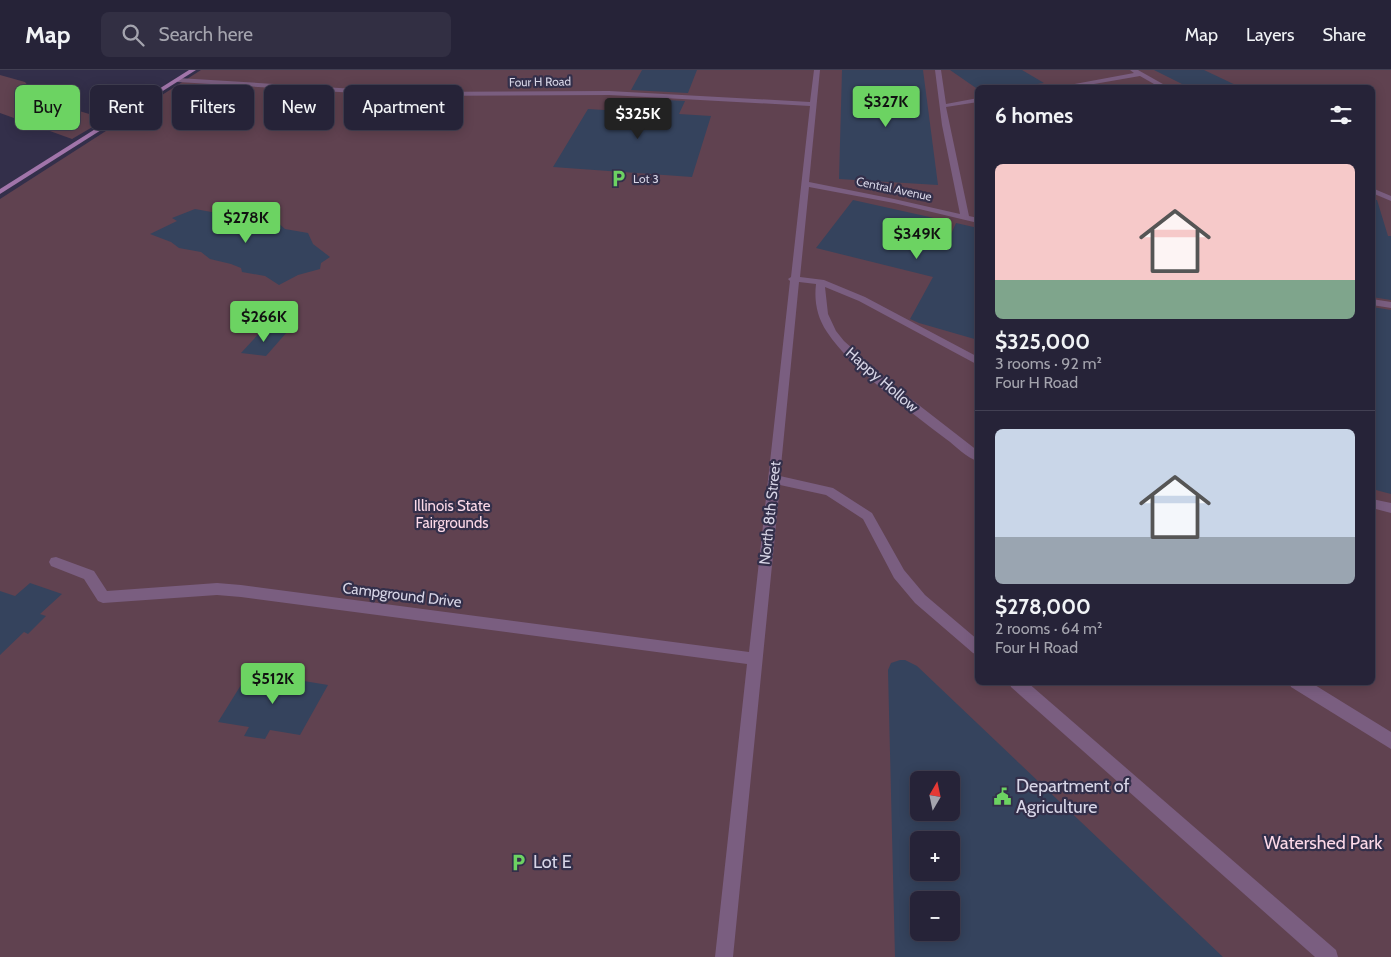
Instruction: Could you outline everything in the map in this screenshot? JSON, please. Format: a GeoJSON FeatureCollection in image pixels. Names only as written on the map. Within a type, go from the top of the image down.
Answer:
{"type":"FeatureCollection","features":[{"type":"Feature","properties":{"kind":"main road"},"geometry":{"type":"LineString","coordinates":[[2,189],[193,70]]}},
{"type":"Feature","properties":{"kind":"street","name":"North 8th Street"},"geometry":{"type":"LineString","coordinates":[[724,957],[816,70]]}},
{"type":"Feature","properties":{"kind":"street"},"geometry":{"type":"LineString","coordinates":[[938,70],[945,125],[965,218]]}},
{"type":"Feature","properties":{"kind":"street"},"geometry":{"type":"LineString","coordinates":[[1133,70],[1161,85]]}},
{"type":"Feature","properties":{"kind":"street"},"geometry":{"type":"LineString","coordinates":[[1074,85],[1141,74]]}},
{"type":"Feature","properties":{"kind":"street","name":"Four H Road"},"geometry":{"type":"LineString","coordinates":[[178,80],[404,94],[589,93],[813,104]]}},
{"type":"Feature","properties":{"kind":"street"},"geometry":{"type":"LineString","coordinates":[[943,106],[975,101]]}},
{"type":"Feature","properties":{"kind":"street","name":"Central Avenue"},"geometry":{"type":"LineString","coordinates":[[805,184],[894,201],[975,220]]}},
{"type":"Feature","properties":{"kind":"street"},"geometry":{"type":"LineString","coordinates":[[1375,191],[1391,199]]}},
{"type":"Feature","properties":{"kind":"street"},"geometry":{"type":"LineString","coordinates":[[793,279],[821,282],[862,299],[975,360]]}},
{"type":"Feature","properties":{"kind":"street","name":"Happy Hollow"},"geometry":{"type":"LineString","coordinates":[[821,282],[819,295],[825,320],[837,340],[875,376],[919,413],[975,455]]}},
{"type":"Feature","properties":{"kind":"street"},"geometry":{"type":"LineString","coordinates":[[1375,302],[1391,305]]}},
{"type":"Feature","properties":{"kind":"street"},"geometry":{"type":"LineString","coordinates":[[773,478],[828,491],[868,516],[899,574],[920,599],[975,646]]}},
{"type":"Feature","properties":{"kind":"street"},"geometry":{"type":"LineString","coordinates":[[1375,504],[1391,508]]}},
{"type":"Feature","properties":{"kind":"street","name":"Campground Drive"},"geometry":{"type":"LineString","coordinates":[[56,562],[89,575],[103,597],[217,590],[241,591],[598,636],[755,659]]}},
{"type":"Feature","properties":{"kind":"street"},"geometry":{"type":"LineString","coordinates":[[1019,685],[1329,957]]}},
{"type":"Feature","properties":{"kind":"street"},"geometry":{"type":"LineString","coordinates":[[1301,685],[1391,741]]}},
{"type":"Feature","properties":{"kind":"green space","name":"Illinois State Fairgrounds"},"geometry":{"type":"Polygon","coordinates":[[[201,70],[1391,70],[1391,957],[0,957],[0,199],[108,130],[162,130],[162,95],[172,89],[172,130],[254,130],[254,85],[178,85],[201,70]]]}},
{"type":"Feature","properties":{"kind":"green space"},"geometry":{"type":"Polygon","coordinates":[[[0,75],[25,82],[27,85],[15,85],[15,118],[0,113],[0,75]]]}},
{"type":"Feature","properties":{"kind":"green space"},"geometry":{"type":"Polygon","coordinates":[[[80,111],[90,114],[90,128],[72,139],[47,130],[80,130],[80,111]]]}},
{"type":"Feature","properties":{"kind":"building"},"geometry":{"type":"Polygon","coordinates":[[[642,70],[697,70],[688,93],[631,90],[642,70]]]}},
{"type":"Feature","properties":{"kind":"building"},"geometry":{"type":"Polygon","coordinates":[[[842,70],[923,70],[938,185],[839,179],[842,70]]]}},
{"type":"Feature","properties":{"kind":"building"},"geometry":{"type":"Polygon","coordinates":[[[950,70],[1022,70],[1044,83],[1030,85],[975,85],[975,87],[950,70]]]}},
{"type":"Feature","properties":{"kind":"building"},"geometry":{"type":"Polygon","coordinates":[[[1154,70],[1204,70],[1236,85],[1184,85],[1154,70]]]}},
{"type":"Feature","properties":{"kind":"building"},"geometry":{"type":"Polygon","coordinates":[[[627,98],[685,101],[679,114],[711,116],[692,177],[553,167],[588,109],[620,111],[627,98]]]}},
{"type":"Feature","properties":{"kind":"building"},"geometry":{"type":"Polygon","coordinates":[[[853,200],[943,220],[947,243],[956,223],[975,227],[975,339],[910,319],[933,277],[816,248],[853,200]]]}},
{"type":"Feature","properties":{"kind":"building"},"geometry":{"type":"Polygon","coordinates":[[[1375,200],[1377,200],[1388,236],[1391,236],[1391,300],[1375,297],[1375,200]]]}},
{"type":"Feature","properties":{"kind":"building"},"geometry":{"type":"Polygon","coordinates":[[[195,209],[217,213],[246,213],[256,220],[277,222],[285,229],[308,233],[313,244],[330,257],[321,263],[320,269],[298,275],[279,285],[265,276],[242,272],[241,268],[210,259],[201,252],[179,248],[171,242],[150,234],[177,221],[172,218],[195,209]]]}},
{"type":"Feature","properties":{"kind":"building"},"geometry":{"type":"Polygon","coordinates":[[[1375,307],[1391,310],[1391,494],[1375,490],[1375,307]]]}},
{"type":"Feature","properties":{"kind":"building"},"geometry":{"type":"Polygon","coordinates":[[[263,329],[287,332],[266,356],[241,353],[263,329]]]}},
{"type":"Feature","properties":{"kind":"building"},"geometry":{"type":"Polygon","coordinates":[[[30,583],[62,594],[40,614],[46,616],[28,634],[24,632],[0,655],[0,591],[15,596],[30,583]]]}},
{"type":"Feature","properties":{"kind":"building","name":"Department of Agriculture"},"geometry":{"type":"Polygon","coordinates":[[[900,660],[905,660],[917,666],[1223,957],[895,957],[888,670],[891,663],[900,660]]]}},
{"type":"Feature","properties":{"kind":"building"},"geometry":{"type":"Polygon","coordinates":[[[249,672],[328,685],[300,735],[270,730],[265,739],[244,736],[249,727],[218,722],[249,672]]]}},
{"type":"Feature","properties":{"kind":"place","name":"Lot 3"},"geometry":{"type":"Point","coordinates":[619,179]}},
{"type":"Feature","properties":{"kind":"place","name":"Department of Agriculture"},"geometry":{"type":"Point","coordinates":[1002,796]}},
{"type":"Feature","properties":{"kind":"place","name":"Lot E"},"geometry":{"type":"Point","coordinates":[519,862]}},
{"type":"Feature","properties":{"kind":"park label","name":"Watershed Park"},"geometry":{"type":"Point","coordinates":[1323,843]}}]}
